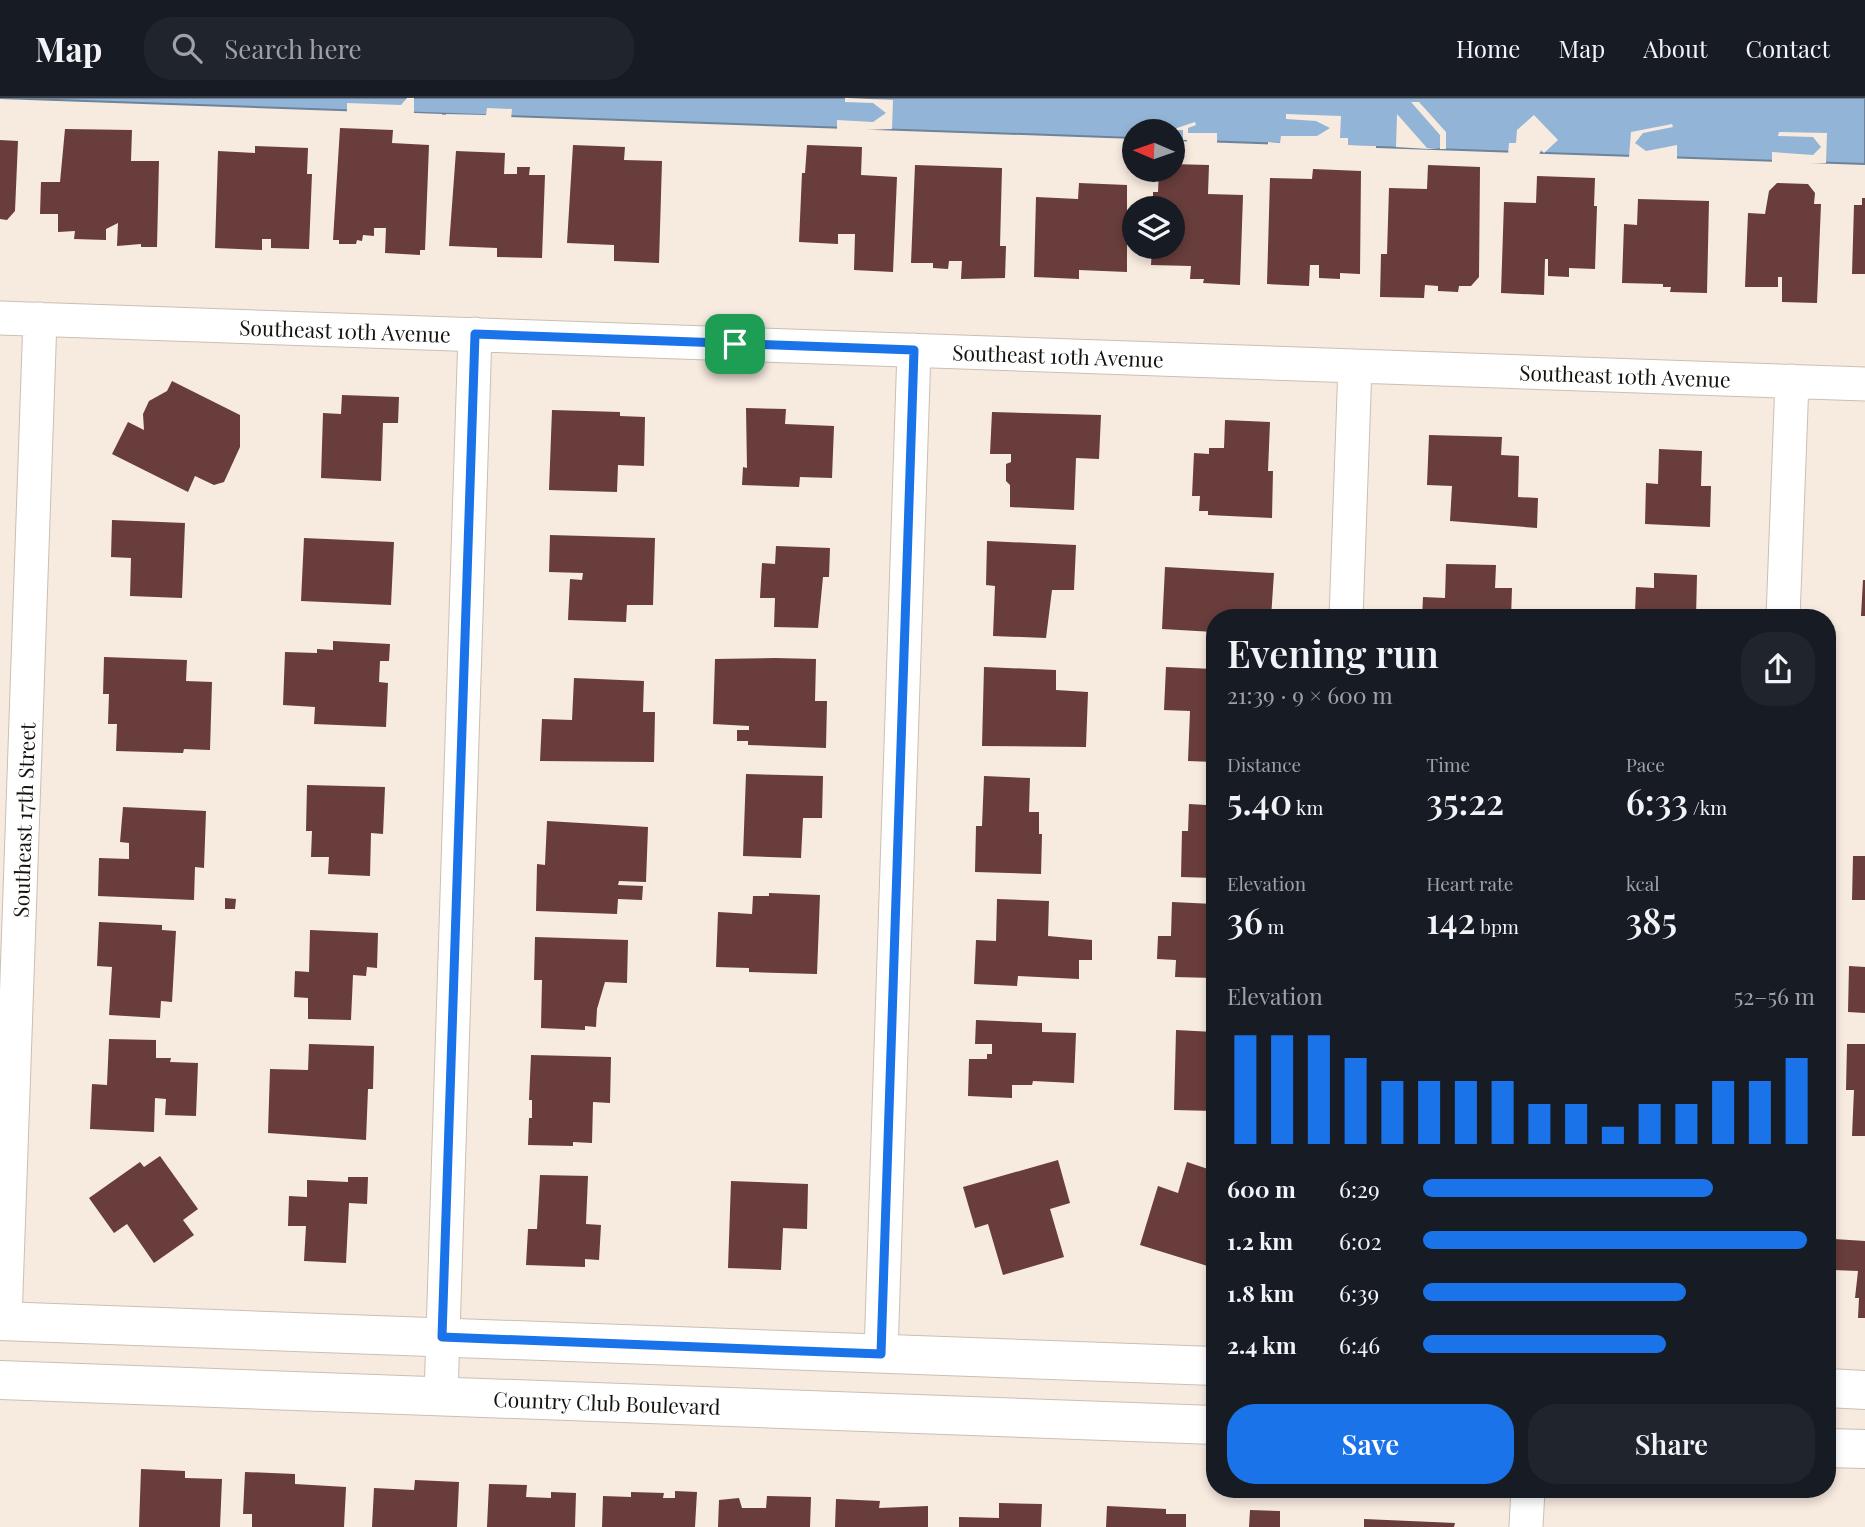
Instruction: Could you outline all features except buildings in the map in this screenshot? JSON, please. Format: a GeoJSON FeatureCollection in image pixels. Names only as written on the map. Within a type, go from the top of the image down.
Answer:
{"type":"FeatureCollection","features":[{"type":"Feature","properties":{"kind":"main road"},"geometry":{"type":"LineString","coordinates":[[3,1321],[1206,1366]]}},
{"type":"Feature","properties":{"kind":"main road","name":"Country Club Boulevard"},"geometry":{"type":"LineString","coordinates":[[0,1380],[1206,1425]]}},
{"type":"Feature","properties":{"kind":"main road"},"geometry":{"type":"LineString","coordinates":[[1836,1388],[1865,1390]]}},
{"type":"Feature","properties":{"kind":"main road"},"geometry":{"type":"LineString","coordinates":[[1836,1448],[1865,1449]]}},
{"type":"Feature","properties":{"kind":"street","name":"Southeast 10th Avenue"},"geometry":{"type":"LineString","coordinates":[[0,318],[1865,384]]}},
{"type":"Feature","properties":{"kind":"street","name":"Southeast 17th Street"},"geometry":{"type":"LineString","coordinates":[[3,1321],[40,319]]}},
{"type":"Feature","properties":{"kind":"street"},"geometry":{"type":"LineString","coordinates":[[440,1396],[475,334]]}},
{"type":"Feature","properties":{"kind":"street"},"geometry":{"type":"LineString","coordinates":[[881,1354],[914,350]]}},
{"type":"Feature","properties":{"kind":"street"},"geometry":{"type":"LineString","coordinates":[[1346,609],[1355,366]]}},
{"type":"Feature","properties":{"kind":"street"},"geometry":{"type":"LineString","coordinates":[[1783,609],[1792,381]]}},
{"type":"Feature","properties":{"kind":"street"},"geometry":{"type":"LineString","coordinates":[[1526,1527],[1528,1498]]}},
{"type":"Feature","properties":{"kind":"water"},"geometry":{"type":"Polygon","coordinates":[[[0,98],[1865,98],[1865,164],[1185,140],[1185,119],[1122,119],[1122,138],[0,98]]]}},
{"type":"Feature","properties":{"kind":"pier"},"geometry":{"type":"Polygon","coordinates":[[[407,98],[414,98],[414,113],[442,114],[442,118],[347,114],[347,103],[401,105],[407,98]]]}},
{"type":"Feature","properties":{"kind":"pier"},"geometry":{"type":"Polygon","coordinates":[[[845,98],[893,100],[892,129],[837,131],[837,120],[873,122],[886,113],[873,103],[845,102],[845,98]]]}},
{"type":"Feature","properties":{"kind":"pier"},"geometry":{"type":"Polygon","coordinates":[[[1411,102],[1419,102],[1446,132],[1446,149],[1440,149],[1440,135],[1411,102]]]}},
{"type":"Feature","properties":{"kind":"pier"},"geometry":{"type":"Polygon","coordinates":[[[487,108],[512,109],[511,120],[446,118],[446,114],[486,115],[487,108]]]}},
{"type":"Feature","properties":{"kind":"pier"},"geometry":{"type":"Polygon","coordinates":[[[1286,114],[1341,116],[1340,138],[1348,138],[1348,145],[1376,146],[1376,150],[1268,146],[1268,142],[1280,143],[1281,136],[1317,136],[1330,128],[1316,121],[1286,119],[1286,114]]]}},
{"type":"Feature","properties":{"kind":"pier"},"geometry":{"type":"Polygon","coordinates":[[[1397,114],[1427,148],[1440,149],[1396,147],[1397,114]]]}},
{"type":"Feature","properties":{"kind":"pier"},"geometry":{"type":"Polygon","coordinates":[[[1534,115],[1558,140],[1544,153],[1541,150],[1538,157],[1508,155],[1509,143],[1516,143],[1517,130],[1534,115]]]}},
{"type":"Feature","properties":{"kind":"pier"},"geometry":{"type":"Polygon","coordinates":[[[1195,122],[1196,125],[1188,128],[1188,133],[1217,133],[1217,144],[1187,143],[1185,125],[1195,122]]]}},
{"type":"Feature","properties":{"kind":"pier"},"geometry":{"type":"Polygon","coordinates":[[[1672,124],[1673,127],[1643,133],[1635,143],[1646,151],[1677,145],[1677,162],[1629,157],[1631,132],[1672,124]]]}},
{"type":"Feature","properties":{"kind":"pier"},"geometry":{"type":"Polygon","coordinates":[[[1779,132],[1827,133],[1826,163],[1772,165],[1772,152],[1813,155],[1821,147],[1813,137],[1778,136],[1779,132]]]}},
{"type":"Feature","properties":{"kind":"route"},"geometry":{"type":"LineString","coordinates":[[475,334],[735,344],[914,350],[881,1354],[442,1337],[475,334]]}}]}
